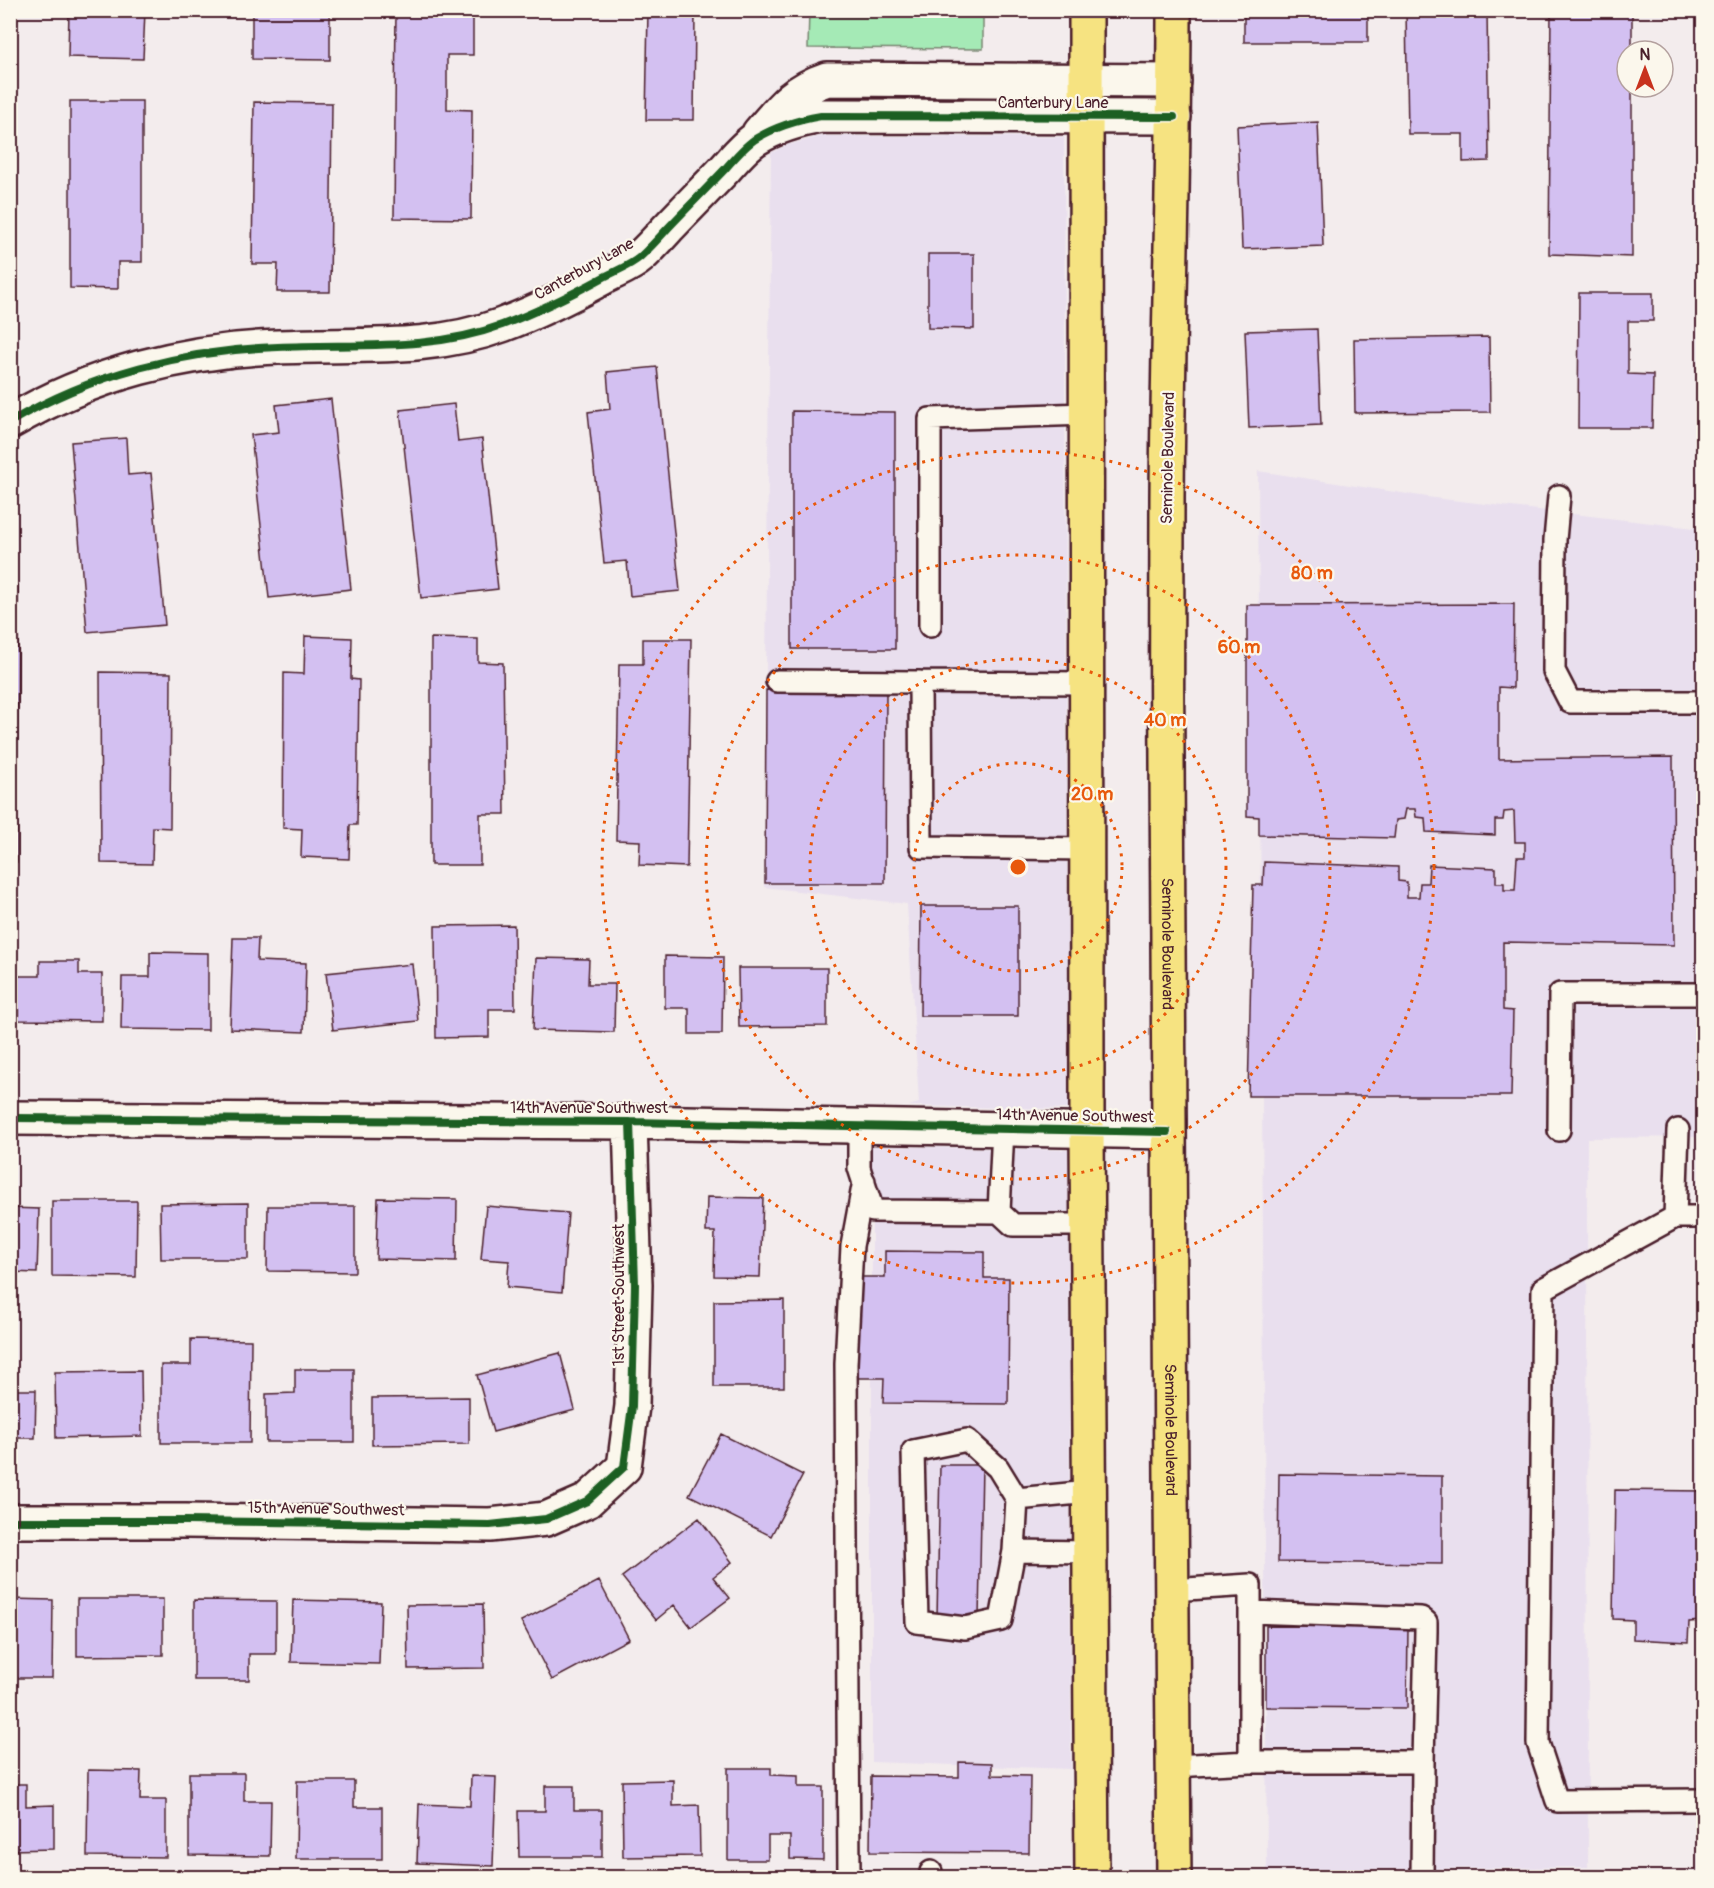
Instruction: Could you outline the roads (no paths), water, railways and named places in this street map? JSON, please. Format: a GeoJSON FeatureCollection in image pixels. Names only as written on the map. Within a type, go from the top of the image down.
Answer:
{"type":"FeatureCollection","features":[{"type":"Feature","properties":{"kind":"main road"},"geometry":{"type":"LineString","coordinates":[[1086,10],[1088,1225],[1092,1878]]}},
{"type":"Feature","properties":{"kind":"main road","name":"Seminole Boulevard"},"geometry":{"type":"LineString","coordinates":[[1173,10],[1174,117],[1167,494],[1167,1132],[1174,1878]]}},
{"type":"Feature","properties":{"kind":"street"},"geometry":{"type":"LineString","coordinates":[[754,139],[787,101],[809,85],[827,79],[1173,81]]}},
{"type":"Feature","properties":{"kind":"street","name":"Canterbury Lane"},"geometry":{"type":"LineString","coordinates":[[10,422],[32,409],[79,388],[130,371],[198,354],[280,346],[423,344],[501,326],[570,295],[638,259],[754,139],[801,119],[820,116],[1174,117]]}},
{"type":"Feature","properties":{"kind":"street","name":"14th Avenue Southwest"},"geometry":{"type":"LineString","coordinates":[[10,1118],[630,1122],[1167,1132]]}},
{"type":"Feature","properties":{"kind":"street","name":"1st Street Southwest"},"geometry":{"type":"LineString","coordinates":[[624,1467],[633,1406],[634,1285],[630,1122]]}},
{"type":"Feature","properties":{"kind":"street","name":"15th Avenue Southwest"},"geometry":{"type":"LineString","coordinates":[[10,1521],[490,1525],[546,1519],[587,1501],[624,1467]]}},
{"type":"Feature","properties":{"kind":"lane"},"geometry":{"type":"LineString","coordinates":[[930,626],[930,418],[1087,414]]}},
{"type":"Feature","properties":{"kind":"lane"},"geometry":{"type":"LineString","coordinates":[[1559,496],[1555,540],[1554,671],[1570,702],[1704,702]]}},
{"type":"Feature","properties":{"kind":"lane"},"geometry":{"type":"LineString","coordinates":[[777,681],[1087,683]]}},
{"type":"Feature","properties":{"kind":"lane"},"geometry":{"type":"LineString","coordinates":[[920,682],[921,847],[1088,849]]}},
{"type":"Feature","properties":{"kind":"lane"},"geometry":{"type":"LineString","coordinates":[[1559,1130],[1560,994],[1703,992]]}},
{"type":"Feature","properties":{"kind":"lane"},"geometry":{"type":"LineString","coordinates":[[860,1125],[859,1168],[873,1211],[999,1212],[1013,1225],[1088,1225]]}},
{"type":"Feature","properties":{"kind":"lane"},"geometry":{"type":"LineString","coordinates":[[999,1212],[1003,1128]]}},
{"type":"Feature","properties":{"kind":"lane"},"geometry":{"type":"LineString","coordinates":[[1675,1217],[1678,1130]]}},
{"type":"Feature","properties":{"kind":"lane"},"geometry":{"type":"LineString","coordinates":[[849,1878],[846,1364],[852,1246],[864,1181]]}},
{"type":"Feature","properties":{"kind":"lane"},"geometry":{"type":"LineString","coordinates":[[1704,1217],[1675,1217],[1543,1289],[1538,1743],[1557,1801],[1704,1800]]}},
{"type":"Feature","properties":{"kind":"lane"},"geometry":{"type":"LineString","coordinates":[[967,1440],[998,1468],[1017,1499],[1014,1551],[1001,1620],[965,1628],[917,1622],[913,1451],[967,1440]]}},
{"type":"Feature","properties":{"kind":"lane"},"geometry":{"type":"LineString","coordinates":[[1017,1499],[1089,1492]]}},
{"type":"Feature","properties":{"kind":"lane"},"geometry":{"type":"LineString","coordinates":[[1014,1551],[1090,1552]]}},
{"type":"Feature","properties":{"kind":"lane"},"geometry":{"type":"LineString","coordinates":[[1172,1590],[1250,1585],[1250,1762]]}},
{"type":"Feature","properties":{"kind":"lane"},"geometry":{"type":"LineString","coordinates":[[1250,1612],[1421,1617],[1426,1622],[1422,1878]]}},
{"type":"Feature","properties":{"kind":"lane"},"geometry":{"type":"LineString","coordinates":[[1173,1766],[1250,1762],[1423,1762]]}}]}
